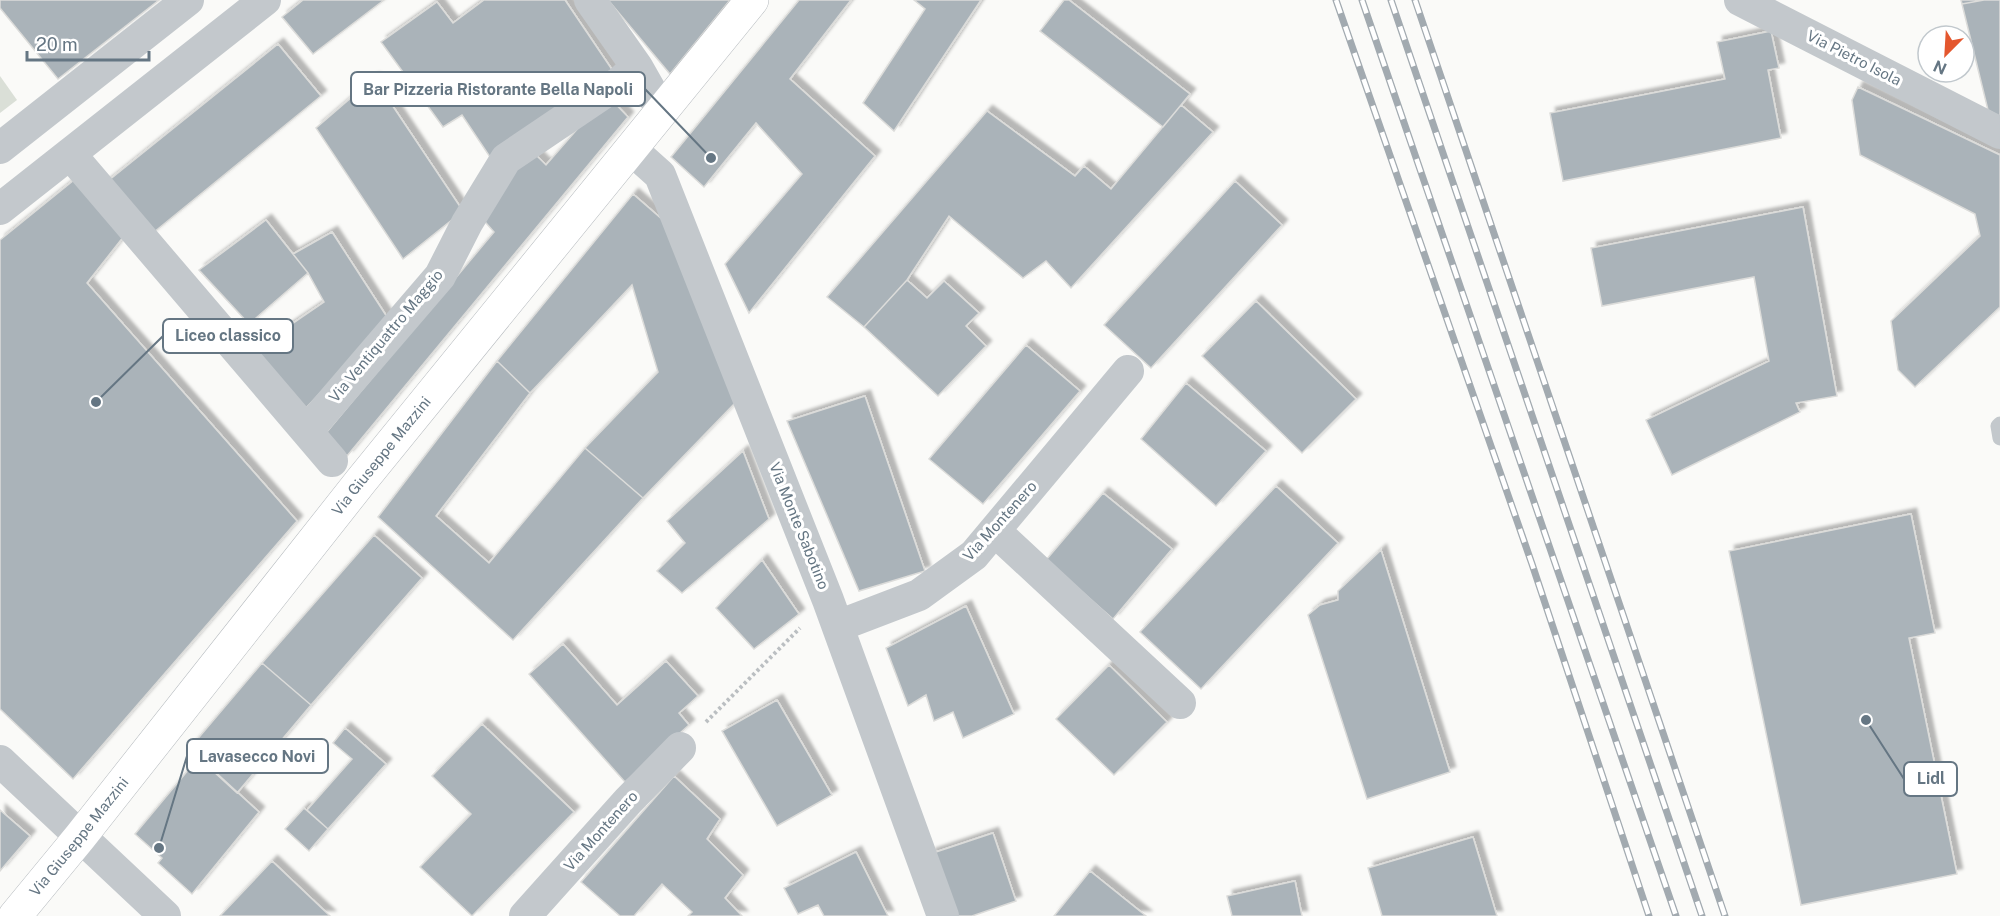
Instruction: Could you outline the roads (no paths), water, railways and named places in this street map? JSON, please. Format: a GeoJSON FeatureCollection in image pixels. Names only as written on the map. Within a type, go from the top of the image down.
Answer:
{"type":"FeatureCollection","features":[{"type":"Feature","properties":{"kind":"main road","name":"Via Giuseppe Mazzini"},"geometry":{"type":"LineString","coordinates":[[15,916],[361,481],[752,0]]}},
{"type":"Feature","properties":{"kind":"street"},"geometry":{"type":"LineString","coordinates":[[0,148],[188,0]]}},
{"type":"Feature","properties":{"kind":"street"},"geometry":{"type":"LineString","coordinates":[[0,209],[265,0]]}},
{"type":"Feature","properties":{"kind":"street"},"geometry":{"type":"LineString","coordinates":[[590,0],[637,67],[662,111]]}},
{"type":"Feature","properties":{"kind":"street","name":"Via Pietro Isola"},"geometry":{"type":"LineString","coordinates":[[1740,0],[2000,133]]}},
{"type":"Feature","properties":{"kind":"street","name":"Via Ventiquattro Maggio"},"geometry":{"type":"LineString","coordinates":[[307,431],[440,276],[467,223],[506,159],[620,82],[637,67]]}},
{"type":"Feature","properties":{"kind":"street","name":"Via Monte Sabotino"},"geometry":{"type":"LineString","coordinates":[[631,149],[660,175],[833,613],[943,916]]}},
{"type":"Feature","properties":{"kind":"street"},"geometry":{"type":"LineString","coordinates":[[70,154],[332,461]]}},
{"type":"Feature","properties":{"kind":"street","name":"Via Montenero"},"geometry":{"type":"LineString","coordinates":[[833,613],[920,595],[974,555],[1128,371]]}},
{"type":"Feature","properties":{"kind":"street"},"geometry":{"type":"LineString","coordinates":[[995,531],[1180,703]]}},
{"type":"Feature","properties":{"kind":"street","name":"Via Montenero"},"geometry":{"type":"LineString","coordinates":[[525,916],[628,801],[680,748]]}},
{"type":"Feature","properties":{"kind":"street"},"geometry":{"type":"LineString","coordinates":[[0,761],[165,916]]}},
{"type":"Feature","properties":{"kind":"lane"},"geometry":{"type":"LineString","coordinates":[[2000,424],[1998,426],[2000,438]]}},
{"type":"Feature","properties":{"kind":"railway"},"geometry":{"type":"LineString","coordinates":[[1336,0],[1532,564],[1649,916]]}},
{"type":"Feature","properties":{"kind":"railway"},"geometry":{"type":"LineString","coordinates":[[1362,0],[1676,916]]}},
{"type":"Feature","properties":{"kind":"railway"},"geometry":{"type":"LineString","coordinates":[[1391,0],[1702,916]]}},
{"type":"Feature","properties":{"kind":"railway"},"geometry":{"type":"LineString","coordinates":[[1415,0],[1725,916]]}},
{"type":"Feature","properties":{"kind":"place","name":"Bar Pizzeria Ristorante Bella Napoli"},"geometry":{"type":"Point","coordinates":[711,158]}},
{"type":"Feature","properties":{"kind":"place","name":"Liceo classico"},"geometry":{"type":"Point","coordinates":[96,402]}},
{"type":"Feature","properties":{"kind":"place","name":"Lidl"},"geometry":{"type":"Point","coordinates":[1866,720]}},
{"type":"Feature","properties":{"kind":"place","name":"Lavasecco Novi"},"geometry":{"type":"Point","coordinates":[159,848]}}]}
